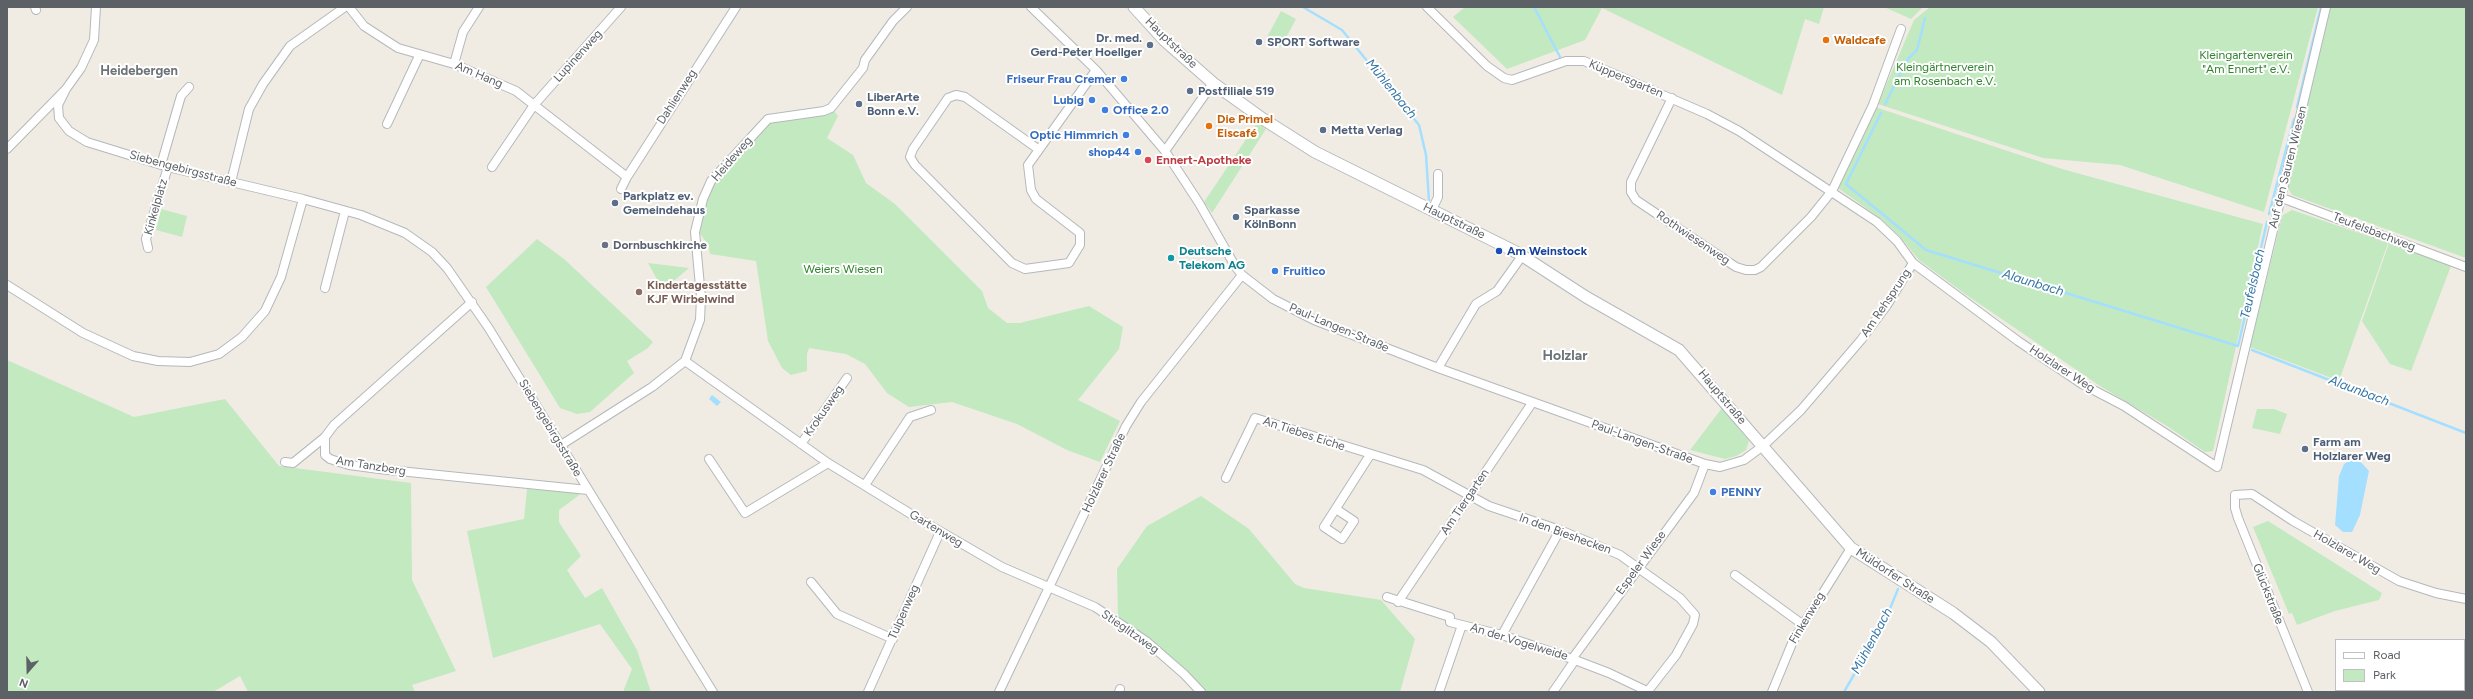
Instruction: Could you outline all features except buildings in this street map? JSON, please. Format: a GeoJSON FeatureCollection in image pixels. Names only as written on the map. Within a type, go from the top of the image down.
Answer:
{"type":"FeatureCollection","features":[{"type":"Feature","properties":{"kind":"main road","name":"Hauptstraße"},"geometry":{"type":"LineString","coordinates":[[1134,7],[1164,40],[1213,83],[1263,119],[1315,152],[1522,256],[1586,297],[1679,350],[1763,446]]}},
{"type":"Feature","properties":{"kind":"main road","name":"Müldorfer Straße"},"geometry":{"type":"LineString","coordinates":[[1763,446],[1851,548],[1959,618],[1990,642],[2039,692]]}},
{"type":"Feature","properties":{"kind":"street","name":"Siebengebirgsstraße"},"geometry":{"type":"LineString","coordinates":[[96,7],[96,26],[89,54],[58,104],[59,118],[69,131],[87,142],[164,166],[303,199],[345,211],[391,226],[418,240],[447,268],[472,302],[713,692]]}},
{"type":"Feature","properties":{"kind":"street"},"geometry":{"type":"LineString","coordinates":[[231,182],[249,109],[263,84],[290,46],[345,7]]}},
{"type":"Feature","properties":{"kind":"street","name":"Am Hang"},"geometry":{"type":"LineString","coordinates":[[349,7],[364,26],[380,38],[398,48],[419,56],[454,64],[516,91],[626,177]]}},
{"type":"Feature","properties":{"kind":"street"},"geometry":{"type":"LineString","coordinates":[[454,64],[464,32],[479,7]]}},
{"type":"Feature","properties":{"kind":"street","name":"Lupinenweg"},"geometry":{"type":"LineString","coordinates":[[534,104],[621,7]]}},
{"type":"Feature","properties":{"kind":"street","name":"Dahlienweg"},"geometry":{"type":"LineString","coordinates":[[621,189],[626,177],[736,7]]}},
{"type":"Feature","properties":{"kind":"street","name":"Heideweg"},"geometry":{"type":"LineString","coordinates":[[685,361],[700,320],[702,297],[695,232],[703,199],[711,181],[768,119],[824,111],[831,108],[863,68],[865,60],[893,21],[899,18],[907,7]]}},
{"type":"Feature","properties":{"kind":"street","name":"Paul-Langen-Straße"},"geometry":{"type":"LineString","coordinates":[[1031,7],[1096,70],[1165,151],[1242,275],[1273,299],[1302,315],[1438,368],[1705,464],[1720,467],[1732,465],[1744,460],[1763,446]]}},
{"type":"Feature","properties":{"kind":"street","name":"Küppersgarten"},"geometry":{"type":"LineString","coordinates":[[1426,7],[1487,66],[1504,78],[1512,80],[1566,61],[1584,61],[1672,98],[1739,131],[1832,191]]}},
{"type":"Feature","properties":{"kind":"street","name":"Auf den Sauren Wiesen"},"geometry":{"type":"LineString","coordinates":[[2217,467],[2245,354],[2275,219],[2282,198],[2326,7]]}},
{"type":"Feature","properties":{"kind":"street"},"geometry":{"type":"LineString","coordinates":[[1832,191],[1873,105],[1901,29]]}},
{"type":"Feature","properties":{"kind":"street"},"geometry":{"type":"LineString","coordinates":[[387,124],[419,56]]}},
{"type":"Feature","properties":{"kind":"street"},"geometry":{"type":"LineString","coordinates":[[1038,149],[965,97],[956,95],[948,98],[913,149],[910,157],[915,165],[1012,263],[1025,269],[1069,263],[1080,245],[1080,233],[1036,199],[1031,190],[1028,165],[1096,70]]}},
{"type":"Feature","properties":{"kind":"street"},"geometry":{"type":"LineString","coordinates":[[1165,151],[1213,83]]}},
{"type":"Feature","properties":{"kind":"street","name":"Kinkelplatz"},"geometry":{"type":"LineString","coordinates":[[148,248],[146,239],[181,96],[188,86]]}},
{"type":"Feature","properties":{"kind":"street","name":"Siebengebirgsstraße"},"geometry":{"type":"LineString","coordinates":[[7,149],[66,89]]}},
{"type":"Feature","properties":{"kind":"street","name":"Rothwiesenweg"},"geometry":{"type":"LineString","coordinates":[[1672,98],[1631,182],[1631,192],[1636,200],[1736,267],[1746,270],[1762,267],[1811,217],[1832,191]]}},
{"type":"Feature","properties":{"kind":"street"},"geometry":{"type":"LineString","coordinates":[[492,166],[534,104]]}},
{"type":"Feature","properties":{"kind":"street"},"geometry":{"type":"LineString","coordinates":[[1432,210],[1438,197],[1438,174]]}},
{"type":"Feature","properties":{"kind":"street","name":"Am Rehsprung"},"geometry":{"type":"LineString","coordinates":[[1763,446],[1831,378],[1884,310],[1912,263],[1897,241],[1877,222],[1832,191]]}},
{"type":"Feature","properties":{"kind":"street","name":"Teufelsbachweg"},"geometry":{"type":"LineString","coordinates":[[2282,198],[2466,267]]}},
{"type":"Feature","properties":{"kind":"street"},"geometry":{"type":"LineString","coordinates":[[7,284],[83,333],[133,356],[158,361],[190,362],[219,354],[242,337],[265,311],[281,277],[303,199]]}},
{"type":"Feature","properties":{"kind":"street"},"geometry":{"type":"LineString","coordinates":[[325,288],[345,211]]}},
{"type":"Feature","properties":{"kind":"street"},"geometry":{"type":"LineString","coordinates":[[1438,368],[1476,304],[1497,292],[1522,256]]}},
{"type":"Feature","properties":{"kind":"street","name":"Holzlarer Weg"},"geometry":{"type":"LineString","coordinates":[[1912,263],[2082,384],[2124,406],[2217,467]]}},
{"type":"Feature","properties":{"kind":"street","name":"Holzlarer Straße"},"geometry":{"type":"LineString","coordinates":[[999,692],[1126,426],[1141,402],[1242,275]]}},
{"type":"Feature","properties":{"kind":"street"},"geometry":{"type":"LineString","coordinates":[[285,462],[294,463],[325,437],[334,425],[472,302]]}},
{"type":"Feature","properties":{"kind":"street"},"geometry":{"type":"LineString","coordinates":[[561,445],[652,387],[685,361]]}},
{"type":"Feature","properties":{"kind":"street","name":"Gartenweg"},"geometry":{"type":"LineString","coordinates":[[685,361],[828,463],[865,484],[940,532],[1002,567],[1049,589]]}},
{"type":"Feature","properties":{"kind":"street","name":"Krokusweg"},"geometry":{"type":"LineString","coordinates":[[801,444],[847,378]]}},
{"type":"Feature","properties":{"kind":"street","name":"Am Tiergarten"},"geometry":{"type":"LineString","coordinates":[[1401,602],[1532,403]]}},
{"type":"Feature","properties":{"kind":"street"},"geometry":{"type":"LineString","coordinates":[[865,484],[910,416],[932,410]]}},
{"type":"Feature","properties":{"kind":"street","name":"An Tiebes Eiche"},"geometry":{"type":"LineString","coordinates":[[1226,478],[1256,418],[1370,455],[1423,470],[1471,495]]}},
{"type":"Feature","properties":{"kind":"street","name":"Am Tanzberg"},"geometry":{"type":"LineString","coordinates":[[325,437],[325,455],[330,459],[349,465],[588,490]]}},
{"type":"Feature","properties":{"kind":"street"},"geometry":{"type":"LineString","coordinates":[[1336,509],[1370,455]]}},
{"type":"Feature","properties":{"kind":"street"},"geometry":{"type":"LineString","coordinates":[[709,458],[745,513],[828,463]]}},
{"type":"Feature","properties":{"kind":"street","name":"Espeler Wiese"},"geometry":{"type":"LineString","coordinates":[[1574,659],[1638,567],[1694,492],[1705,464]]}},
{"type":"Feature","properties":{"kind":"street","name":"Holzlarer Weg"},"geometry":{"type":"LineString","coordinates":[[2235,495],[2252,494],[2292,521],[2399,581],[2442,595],[2466,599]]}},
{"type":"Feature","properties":{"kind":"street","name":"In den Bieshecken"},"geometry":{"type":"LineString","coordinates":[[1471,495],[1489,506],[1560,530],[1614,551],[1680,598],[1695,615],[1693,624],[1676,655],[1648,692]]}},
{"type":"Feature","properties":{"kind":"street","name":"Glückstraße"},"geometry":{"type":"LineString","coordinates":[[2235,495],[2235,508],[2238,518],[2308,692]]}},
{"type":"Feature","properties":{"kind":"street"},"geometry":{"type":"LineString","coordinates":[[1502,635],[1560,530]]}},
{"type":"Feature","properties":{"kind":"street","name":"Tulpenweg"},"geometry":{"type":"LineString","coordinates":[[868,692],[940,532]]}},
{"type":"Feature","properties":{"kind":"street","name":"Finkenweg"},"geometry":{"type":"LineString","coordinates":[[1772,692],[1784,658],[1802,624],[1851,548]]}},
{"type":"Feature","properties":{"kind":"street"},"geometry":{"type":"LineString","coordinates":[[1734,575],[1802,624]]}},
{"type":"Feature","properties":{"kind":"street"},"geometry":{"type":"LineString","coordinates":[[811,582],[837,614],[893,639]]}},
{"type":"Feature","properties":{"kind":"street","name":"Stieglitzweg"},"geometry":{"type":"LineString","coordinates":[[1049,589],[1095,607],[1146,641],[1201,692]]}},
{"type":"Feature","properties":{"kind":"street"},"geometry":{"type":"LineString","coordinates":[[1387,596],[1401,602]]}},
{"type":"Feature","properties":{"kind":"street","name":"An der Vogelweide"},"geometry":{"type":"LineString","coordinates":[[1401,602],[1450,617],[1450,622],[1502,635],[1574,659],[1609,673],[1648,692]]}},
{"type":"Feature","properties":{"kind":"street","name":"An der Vogelweide"},"geometry":{"type":"LineString","coordinates":[[1439,692],[1462,625]]}},
{"type":"Feature","properties":{"kind":"street","name":"An der Vogelweide"},"geometry":{"type":"LineString","coordinates":[[1553,692],[1574,659]]}},
{"type":"Feature","properties":{"kind":"green space"},"geometry":{"type":"Polygon","coordinates":[[[1465,7],[1824,7],[1819,24],[1805,19],[1782,95],[1602,8],[1585,40],[1507,69],[1453,17],[1465,7]]]}},
{"type":"Feature","properties":{"kind":"green space"},"geometry":{"type":"Polygon","coordinates":[[[1884,7],[1923,7],[1911,19],[1884,7]]]}},
{"type":"Feature","properties":{"kind":"green space"},"geometry":{"type":"Polygon","coordinates":[[[1930,7],[2318,7],[2264,212],[2120,165],[2043,158],[1878,104],[1914,20],[1930,7]]]}},
{"type":"Feature","properties":{"kind":"green space"},"geometry":{"type":"Polygon","coordinates":[[[2330,7],[2466,7],[2466,258],[2292,195],[2288,188],[2330,7]]]}},
{"type":"Feature","properties":{"kind":"green space"},"geometry":{"type":"Polygon","coordinates":[[[1281,11],[1296,19],[1281,47],[1266,39],[1281,11]]]}},
{"type":"Feature","properties":{"kind":"green space"},"geometry":{"type":"Polygon","coordinates":[[[1869,105],[2062,169],[2263,224],[2213,451],[2205,452],[2167,426],[2100,386],[1965,294],[1919,260],[1902,239],[1880,218],[1838,188],[1869,105]]]}},
{"type":"Feature","properties":{"kind":"green space","name":"Weiers Wiesen"},"geometry":{"type":"Polygon","coordinates":[[[833,110],[838,116],[827,138],[853,155],[866,183],[895,204],[982,291],[988,308],[1007,323],[1020,323],[1089,306],[1123,327],[1119,349],[1078,400],[1120,421],[1100,462],[1067,450],[1017,424],[952,402],[909,407],[887,393],[865,364],[846,354],[809,348],[807,354],[807,371],[791,375],[782,368],[768,341],[756,261],[710,254],[708,245],[699,232],[709,187],[765,123],[833,110]]]}},
{"type":"Feature","properties":{"kind":"green space"},"geometry":{"type":"Polygon","coordinates":[[[1257,123],[1266,129],[1212,213],[1204,202],[1257,123]]]}},
{"type":"Feature","properties":{"kind":"green space"},"geometry":{"type":"Polygon","coordinates":[[[161,209],[187,216],[182,237],[156,230],[161,209]]]}},
{"type":"Feature","properties":{"kind":"green space"},"geometry":{"type":"Polygon","coordinates":[[[2292,210],[2388,243],[2339,381],[2250,347],[2281,221],[2283,215],[2292,210]]]}},
{"type":"Feature","properties":{"kind":"green space"},"geometry":{"type":"Polygon","coordinates":[[[537,239],[564,259],[653,342],[648,348],[627,361],[634,373],[590,412],[577,414],[560,408],[486,287],[537,239]]]}},
{"type":"Feature","properties":{"kind":"green space"},"geometry":{"type":"Polygon","coordinates":[[[2389,243],[2451,266],[2411,371],[2390,364],[2362,321],[2389,243]]]}},
{"type":"Feature","properties":{"kind":"green space"},"geometry":{"type":"Polygon","coordinates":[[[648,263],[689,268],[663,290],[648,263]]]}},
{"type":"Feature","properties":{"kind":"green space"},"geometry":{"type":"Polygon","coordinates":[[[7,360],[134,417],[225,399],[279,466],[411,483],[412,580],[456,671],[412,685],[415,692],[248,692],[240,676],[213,692],[7,692],[7,360]]]}},
{"type":"Feature","properties":{"kind":"green space"},"geometry":{"type":"Polygon","coordinates":[[[1722,408],[1749,441],[1746,450],[1736,456],[1725,459],[1690,450],[1722,408]]]}},
{"type":"Feature","properties":{"kind":"green space"},"geometry":{"type":"Polygon","coordinates":[[[2257,409],[2274,409],[2287,414],[2280,434],[2252,428],[2257,409]]]}},
{"type":"Feature","properties":{"kind":"green space"},"geometry":{"type":"Polygon","coordinates":[[[527,489],[582,493],[559,510],[559,522],[581,556],[567,570],[585,598],[602,588],[637,650],[651,692],[623,692],[632,669],[600,624],[493,658],[467,531],[524,519],[527,489]]]}},
{"type":"Feature","properties":{"kind":"green space"},"geometry":{"type":"Polygon","coordinates":[[[1201,496],[1249,529],[1295,584],[1304,588],[1381,600],[1415,639],[1400,692],[1198,692],[1118,620],[1117,569],[1147,526],[1201,496]]]}},
{"type":"Feature","properties":{"kind":"green space"},"geometry":{"type":"Polygon","coordinates":[[[2268,521],[2382,593],[2379,600],[2335,611],[2297,625],[2292,613],[2289,614],[2253,527],[2268,521]]]}},
{"type":"Feature","properties":{"kind":"green space"},"geometry":{"type":"Polygon","coordinates":[[[2350,691],[2424,691],[2424,692],[2350,691]]]}},
{"type":"Feature","properties":{"kind":"water"},"geometry":{"type":"Polygon","coordinates":[[[712,395],[721,402],[717,406],[709,399],[712,395]]]}},
{"type":"Feature","properties":{"kind":"water"},"geometry":{"type":"Polygon","coordinates":[[[2358,459],[2369,471],[2360,515],[2352,532],[2343,532],[2335,525],[2339,476],[2344,464],[2350,460],[2358,459]]]}},
{"type":"Feature","properties":{"kind":"waterway","name":"Mühlenbach"},"geometry":{"type":"LineString","coordinates":[[1303,7],[1342,30],[1419,125],[1426,155],[1429,201]]}},
{"type":"Feature","properties":{"kind":"waterway","name":"Alaunbach"},"geometry":{"type":"LineString","coordinates":[[1534,7],[1560,57]]}},
{"type":"Feature","properties":{"kind":"waterway","name":"Teufelsbach"},"geometry":{"type":"LineString","coordinates":[[2297,107],[2321,7]]}},
{"type":"Feature","properties":{"kind":"waterway"},"geometry":{"type":"LineString","coordinates":[[1885,104],[1908,59],[1917,50],[1925,18]]}},
{"type":"Feature","properties":{"kind":"waterway","name":"Alaunbach"},"geometry":{"type":"LineString","coordinates":[[1881,113],[1846,184],[1926,250],[2238,346],[2267,222]]}},
{"type":"Feature","properties":{"kind":"waterway","name":"Teufelsbach"},"geometry":{"type":"LineString","coordinates":[[2269,214],[2294,119]]}},
{"type":"Feature","properties":{"kind":"waterway","name":"Alaunbach"},"geometry":{"type":"LineString","coordinates":[[2252,350],[2466,433]]}},
{"type":"Feature","properties":{"kind":"waterway","name":"Mühlenbach"},"geometry":{"type":"LineString","coordinates":[[1844,692],[1885,621],[1898,589]]}},
{"type":"Feature","properties":{"kind":"place","name":"Waldcafe"},"geometry":{"type":"Point","coordinates":[1826,40]}},
{"type":"Feature","properties":{"kind":"place","name":"SPORT Software"},"geometry":{"type":"Point","coordinates":[1259,42]}},
{"type":"Feature","properties":{"kind":"place","name":"Dr. med. Gerd-Peter Hoellger"},"geometry":{"type":"Point","coordinates":[1150,45]}},
{"type":"Feature","properties":{"kind":"place","name":"Friseur Frau Cremer"},"geometry":{"type":"Point","coordinates":[1124,79]}},
{"type":"Feature","properties":{"kind":"place","name":"Postfiliale 519"},"geometry":{"type":"Point","coordinates":[1190,91]}},
{"type":"Feature","properties":{"kind":"place","name":"Lubig"},"geometry":{"type":"Point","coordinates":[1092,100]}},
{"type":"Feature","properties":{"kind":"place","name":"LiberArte Bonn e.V."},"geometry":{"type":"Point","coordinates":[859,104]}},
{"type":"Feature","properties":{"kind":"place","name":"Office 2.0"},"geometry":{"type":"Point","coordinates":[1105,110]}},
{"type":"Feature","properties":{"kind":"place","name":"Die Primel Eiscafé"},"geometry":{"type":"Point","coordinates":[1209,126]}},
{"type":"Feature","properties":{"kind":"place","name":"Metta Verlag"},"geometry":{"type":"Point","coordinates":[1323,130]}},
{"type":"Feature","properties":{"kind":"place","name":"Optic Himmrich"},"geometry":{"type":"Point","coordinates":[1126,135]}},
{"type":"Feature","properties":{"kind":"place","name":"shop44"},"geometry":{"type":"Point","coordinates":[1138,152]}},
{"type":"Feature","properties":{"kind":"place","name":"Ennert-Apotheke"},"geometry":{"type":"Point","coordinates":[1148,160]}},
{"type":"Feature","properties":{"kind":"place","name":"Parkplatz ev. Gemeindehaus"},"geometry":{"type":"Point","coordinates":[615,203]}},
{"type":"Feature","properties":{"kind":"place","name":"Sparkasse KölnBonn"},"geometry":{"type":"Point","coordinates":[1236,217]}},
{"type":"Feature","properties":{"kind":"place","name":"Dornbuschkirche"},"geometry":{"type":"Point","coordinates":[605,245]}},
{"type":"Feature","properties":{"kind":"place","name":"Am Weinstock"},"geometry":{"type":"Point","coordinates":[1499,251]}},
{"type":"Feature","properties":{"kind":"place","name":"Deutsche Telekom AG"},"geometry":{"type":"Point","coordinates":[1171,258]}},
{"type":"Feature","properties":{"kind":"place","name":"Fruitico"},"geometry":{"type":"Point","coordinates":[1275,271]}},
{"type":"Feature","properties":{"kind":"place","name":"Kindertagesstätte KJF Wirbelwind"},"geometry":{"type":"Point","coordinates":[639,292]}},
{"type":"Feature","properties":{"kind":"place","name":"Farm am Holzlarer Weg"},"geometry":{"type":"Point","coordinates":[2305,449]}},
{"type":"Feature","properties":{"kind":"place","name":"PENNY"},"geometry":{"type":"Point","coordinates":[1713,492]}},
{"type":"Feature","properties":{"kind":"district","name":"Heidebergen"},"geometry":{"type":"Point","coordinates":[139,71]}},
{"type":"Feature","properties":{"kind":"district","name":"Holzlar"},"geometry":{"type":"Point","coordinates":[1565,356]}},
{"type":"Feature","properties":{"kind":"park label","name":"Kleingartenverein \"Am Ennert\" e.V."},"geometry":{"type":"Point","coordinates":[2246,62]}},
{"type":"Feature","properties":{"kind":"park label","name":"Kleingärtnerverein am Rosenbach e.V."},"geometry":{"type":"Point","coordinates":[1945,74]}}]}
